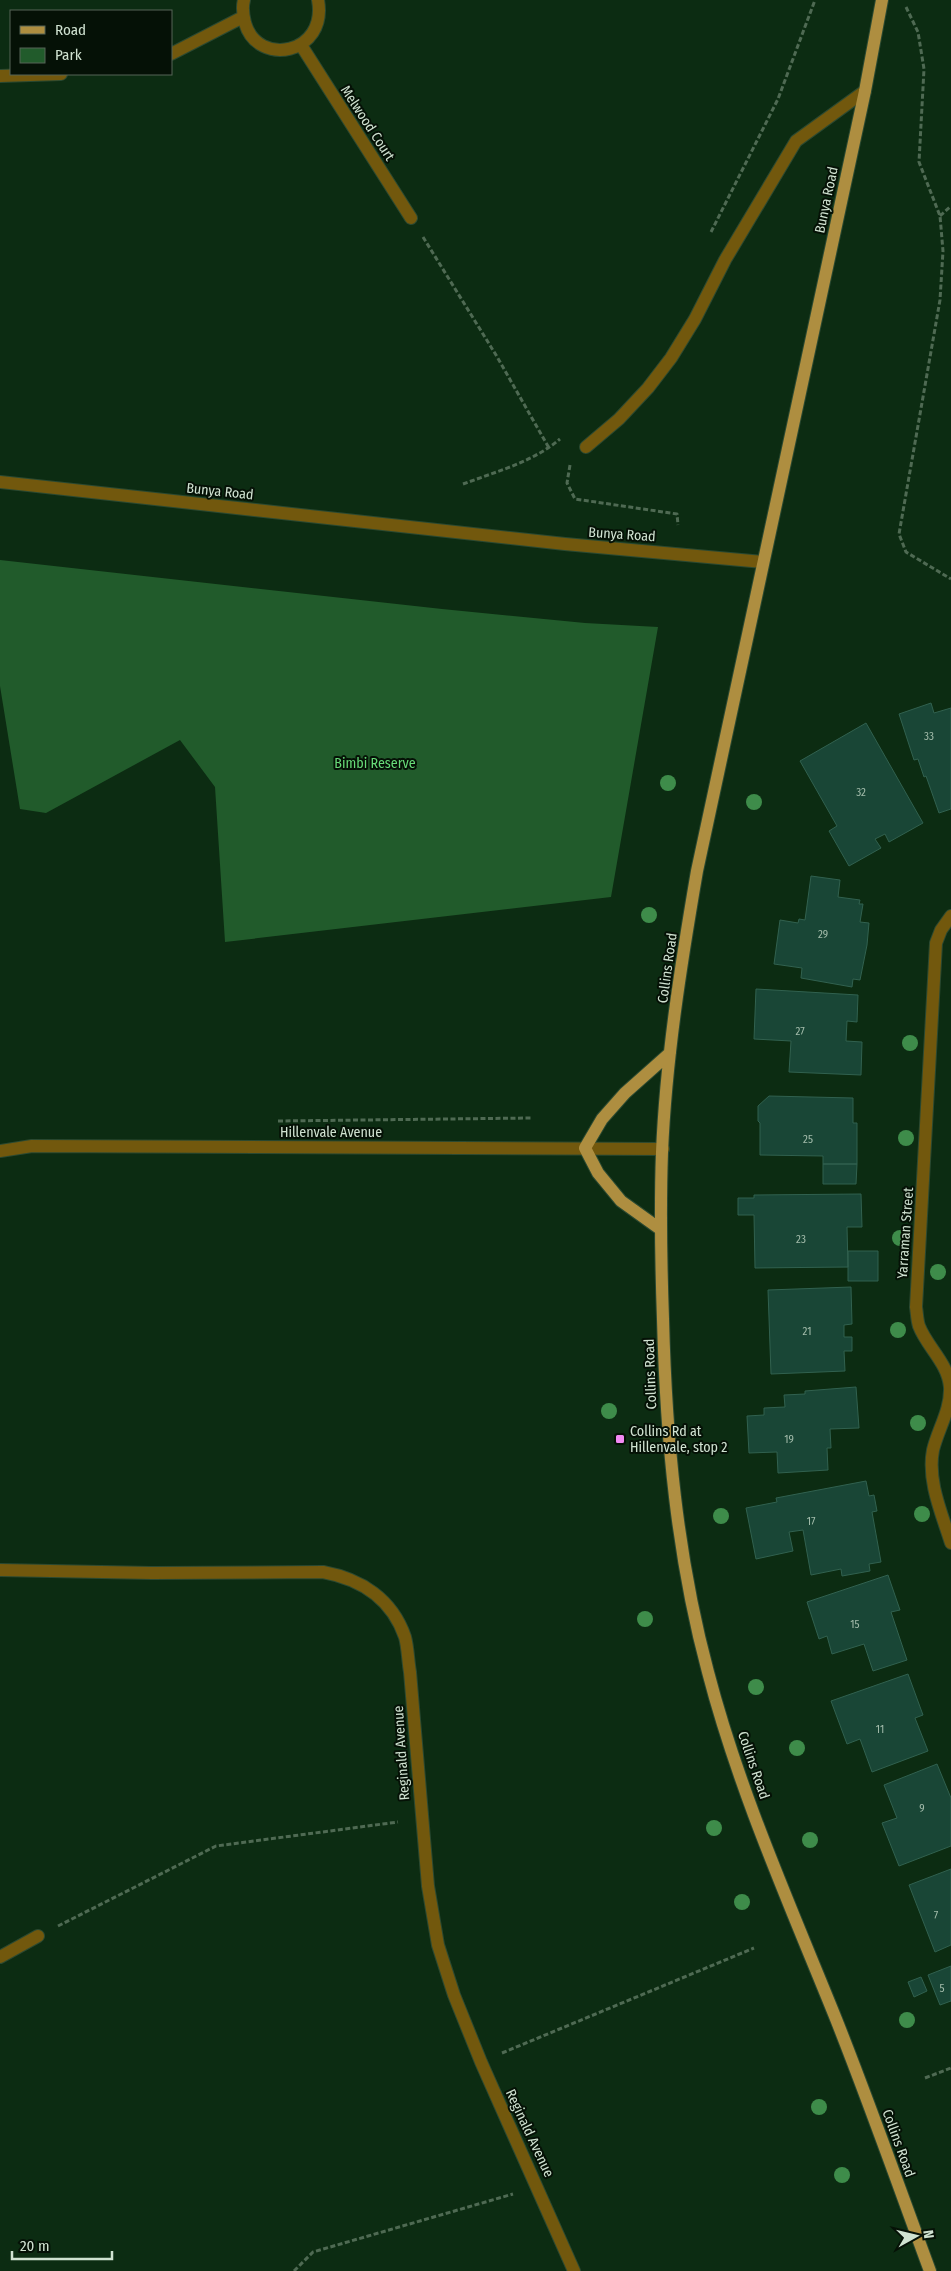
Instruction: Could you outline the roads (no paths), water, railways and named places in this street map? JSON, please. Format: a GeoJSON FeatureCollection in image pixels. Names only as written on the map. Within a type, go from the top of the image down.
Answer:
{"type":"FeatureCollection","features":[{"type":"Feature","properties":{"kind":"main road","name":"Bunya Road"},"geometry":{"type":"LineString","coordinates":[[763,562],[865,91],[882,0]]}},
{"type":"Feature","properties":{"kind":"main road","name":"Collins Road"},"geometry":{"type":"LineString","coordinates":[[763,562],[697,871],[670,1053],[662,1149],[660,1229],[664,1376],[669,1443],[683,1552],[708,1672],[758,1823],[882,2139],[930,2271]]}},
{"type":"Feature","properties":{"kind":"main road"},"geometry":{"type":"LineString","coordinates":[[660,1229],[621,1201],[598,1173],[585,1148],[602,1119],[625,1093],[670,1053]]}},
{"type":"Feature","properties":{"kind":"street"},"geometry":{"type":"LineString","coordinates":[[244,0],[243,16],[246,28],[263,45],[274,49],[288,49],[300,45],[311,37],[318,25],[321,12],[318,0]]}},
{"type":"Feature","properties":{"kind":"street"},"geometry":{"type":"LineString","coordinates":[[172,53],[243,16]]}},
{"type":"Feature","properties":{"kind":"street","name":"Melwood Court"},"geometry":{"type":"LineString","coordinates":[[300,45],[411,218]]}},
{"type":"Feature","properties":{"kind":"street"},"geometry":{"type":"LineString","coordinates":[[0,76],[30,75]]}},
{"type":"Feature","properties":{"kind":"street"},"geometry":{"type":"LineString","coordinates":[[586,447],[619,419],[648,388],[671,358],[695,319],[725,260],[796,141],[865,91]]}},
{"type":"Feature","properties":{"kind":"street","name":"Bunya Road"},"geometry":{"type":"LineString","coordinates":[[0,482],[565,544],[763,562]]}},
{"type":"Feature","properties":{"kind":"street","name":"Yarraman Street"},"geometry":{"type":"LineString","coordinates":[[951,916],[940,930],[936,943],[916,1297],[919,1325],[944,1369],[951,1387],[948,1409],[933,1448],[930,1467],[951,1543]]}},
{"type":"Feature","properties":{"kind":"street","name":"Hillenvale Avenue"},"geometry":{"type":"LineString","coordinates":[[0,1151],[32,1146],[662,1149]]}},
{"type":"Feature","properties":{"kind":"street","name":"Reginald Avenue"},"geometry":{"type":"LineString","coordinates":[[0,1570],[152,1573],[323,1572],[340,1575],[355,1581],[380,1597],[395,1617],[405,1638],[410,1672],[428,1886],[438,1945],[454,1995],[480,2062],[574,2271]]}},
{"type":"Feature","properties":{"kind":"street"},"geometry":{"type":"LineString","coordinates":[[0,1957],[38,1936]]}},
{"type":"Feature","properties":{"kind":"place","name":"Collins Rd at Hillenvale, stop 2"},"geometry":{"type":"Point","coordinates":[620,1439]}},
{"type":"Feature","properties":{"kind":"park label","name":"Bimbi Reserve"},"geometry":{"type":"Point","coordinates":[375,763]}}]}
